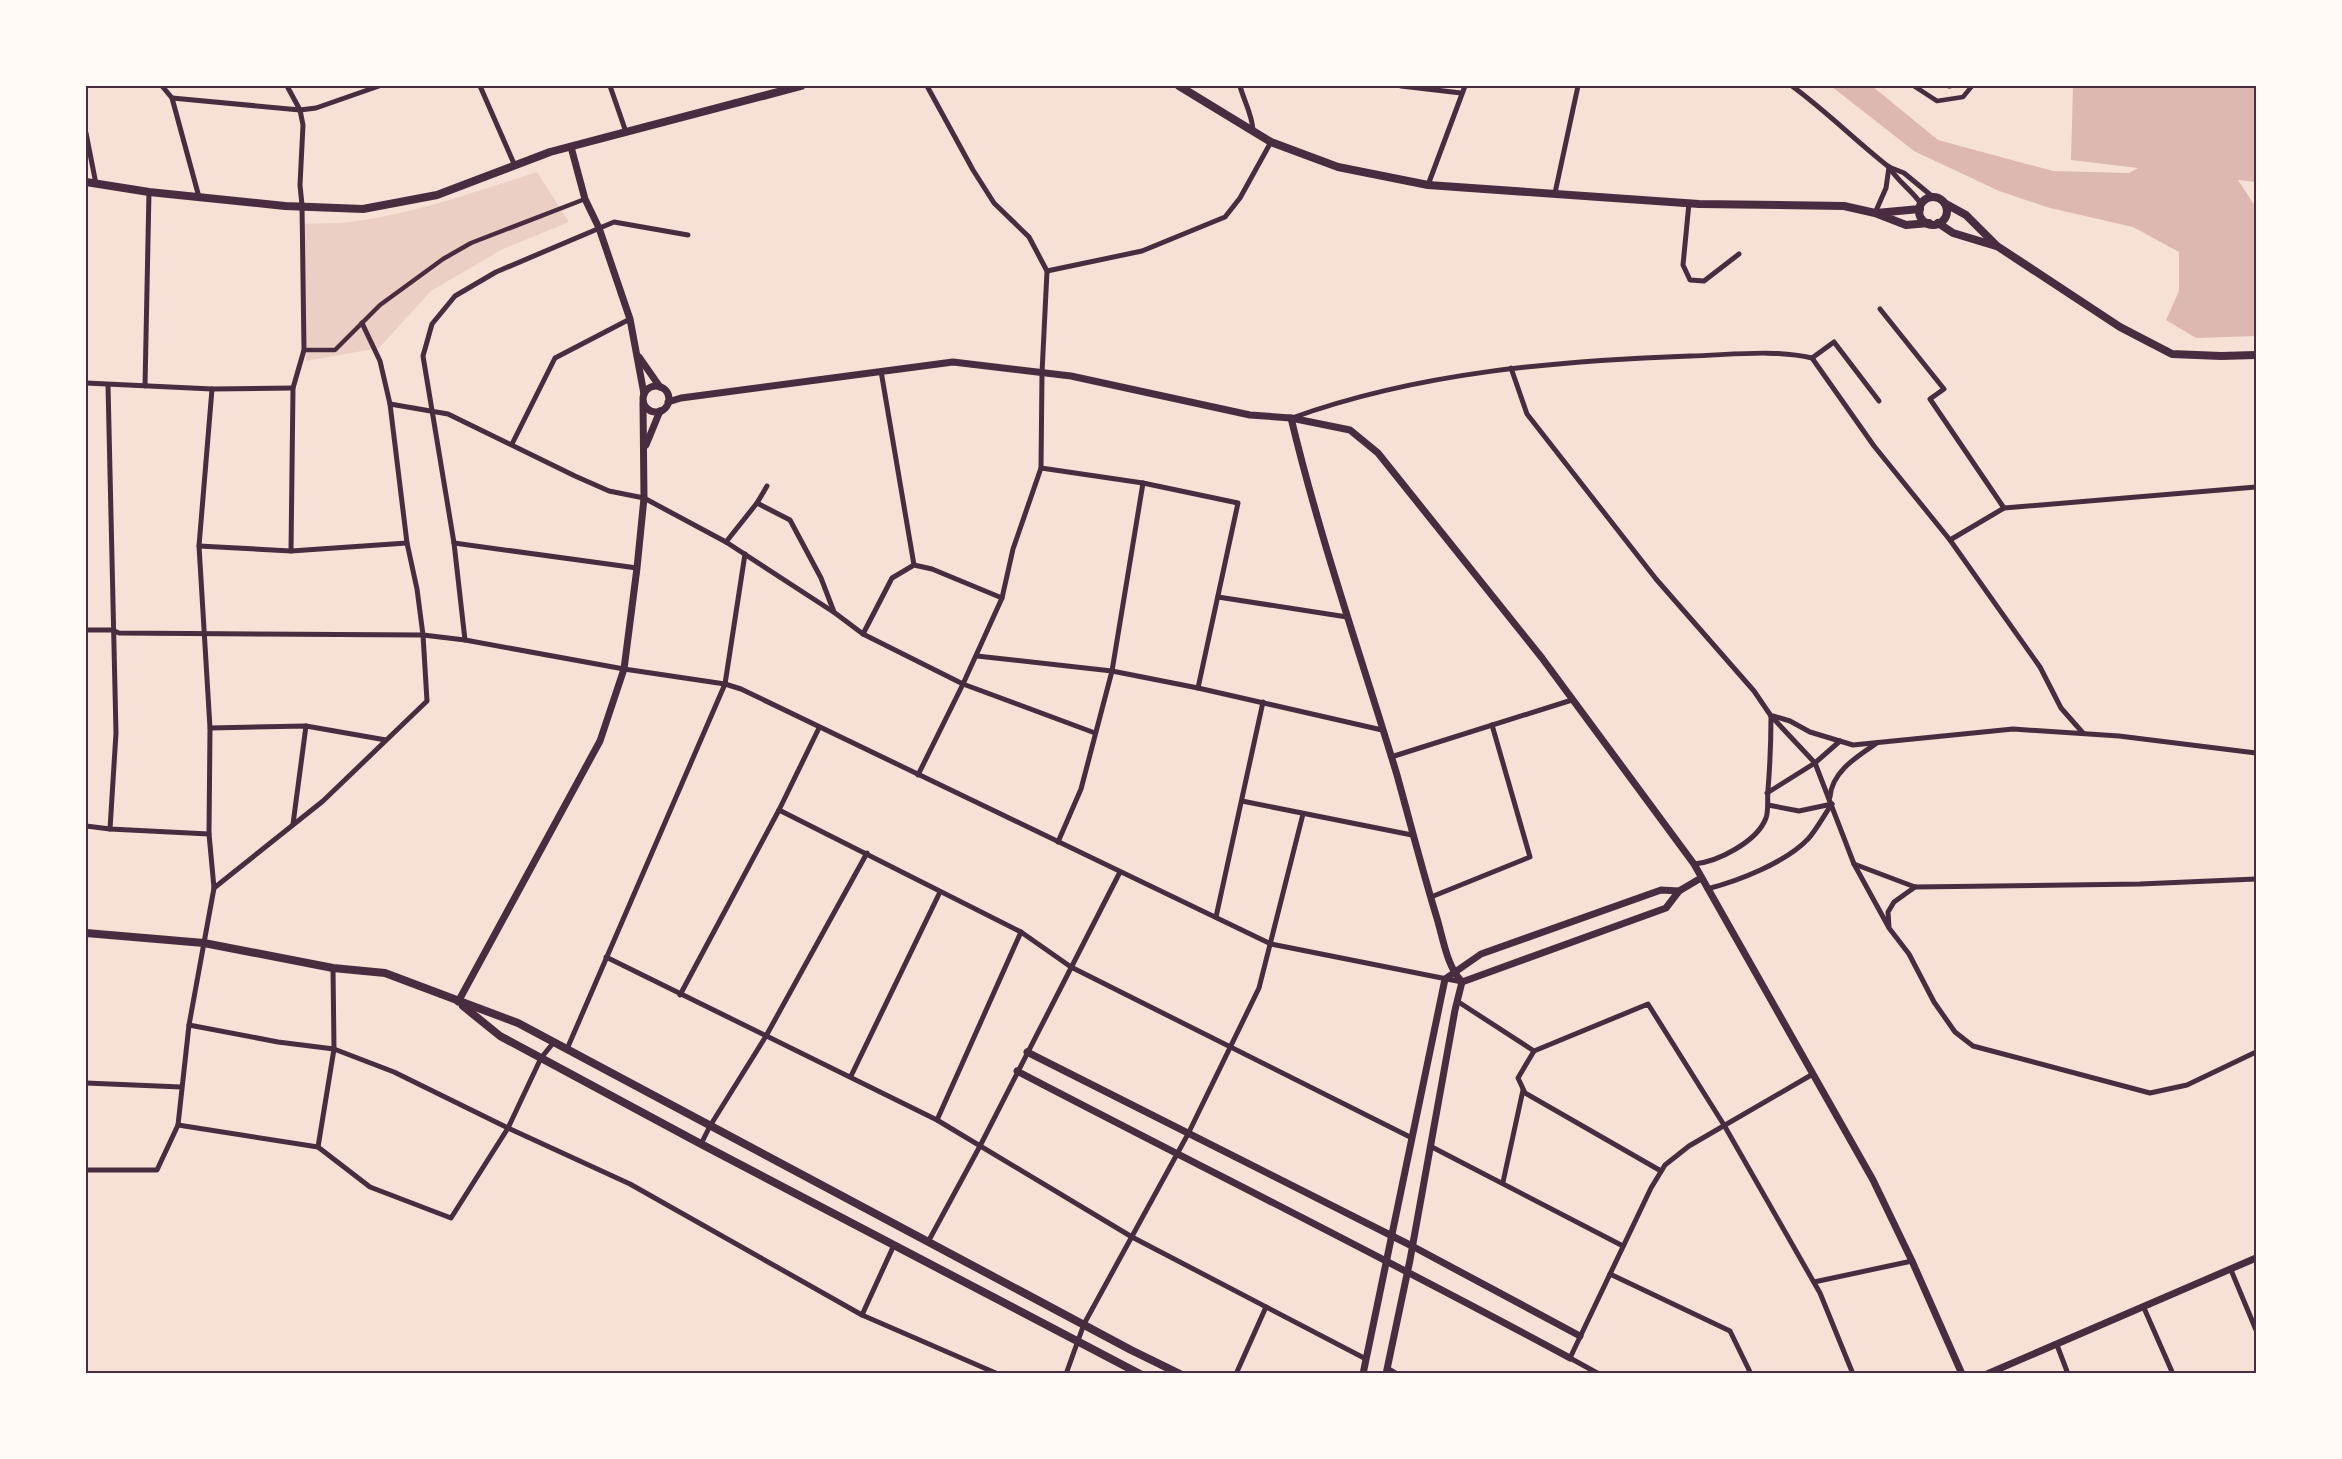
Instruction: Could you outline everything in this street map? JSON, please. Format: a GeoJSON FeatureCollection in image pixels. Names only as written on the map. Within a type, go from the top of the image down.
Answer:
{"type":"FeatureCollection","features":[{"type":"Feature","properties":{"kind":"main road"},"geometry":{"type":"LineString","coordinates":[[86,182],[149,192],[285,206],[363,209],[437,195],[571,147],[801,86]]}},
{"type":"Feature","properties":{"kind":"main road"},"geometry":{"type":"LineString","coordinates":[[1179,86],[1271,142],[1338,167],[1428,185],[1689,203],[1844,206],[1875,213],[1906,225],[1933,224],[1945,218],[1946,204]]}},
{"type":"Feature","properties":{"kind":"main road"},"geometry":{"type":"LineString","coordinates":[[1875,213],[1921,206],[1928,198],[1933,197],[1942,200],[1966,215],[1997,246],[2120,327],[2172,354],[2256,355]]}},
{"type":"Feature","properties":{"kind":"main road"},"geometry":{"type":"LineString","coordinates":[[1921,206],[1922,218],[1933,224],[1953,233],[1997,246]]}},
{"type":"Feature","properties":{"kind":"main road"},"geometry":{"type":"LineString","coordinates":[[86,933],[204,944],[333,968],[385,973],[518,1023],[1180,1374]]}},
{"type":"Feature","properties":{"kind":"main road"},"geometry":{"type":"LineString","coordinates":[[458,1002],[500,1036],[1140,1374]]}},
{"type":"Feature","properties":{"kind":"street"},"geometry":{"type":"LineString","coordinates":[[162,86],[172,98],[199,197]]}},
{"type":"Feature","properties":{"kind":"street"},"geometry":{"type":"LineString","coordinates":[[287,86],[300,110],[303,125],[300,185],[304,350],[293,388],[291,551]]}},
{"type":"Feature","properties":{"kind":"street"},"geometry":{"type":"LineString","coordinates":[[172,98],[300,110],[316,108],[379,86]]}},
{"type":"Feature","properties":{"kind":"street"},"geometry":{"type":"LineString","coordinates":[[480,86],[515,166]]}},
{"type":"Feature","properties":{"kind":"street"},"geometry":{"type":"LineString","coordinates":[[610,86],[626,132]]}},
{"type":"Feature","properties":{"kind":"street"},"geometry":{"type":"LineString","coordinates":[[918,775],[977,656],[1002,598],[1013,549],[1041,468],[1042,373],[1047,271],[1029,237],[994,203],[927,86]]}},
{"type":"Feature","properties":{"kind":"street"},"geometry":{"type":"LineString","coordinates":[[1240,86],[1252,116],[1253,130]]}},
{"type":"Feature","properties":{"kind":"street"},"geometry":{"type":"LineString","coordinates":[[1401,86],[1461,93]]}},
{"type":"Feature","properties":{"kind":"street"},"geometry":{"type":"LineString","coordinates":[[1428,185],[1465,86]]}},
{"type":"Feature","properties":{"kind":"street"},"geometry":{"type":"LineString","coordinates":[[1556,193],[1578,86]]}},
{"type":"Feature","properties":{"kind":"street"},"geometry":{"type":"LineString","coordinates":[[1792,86],[1820,106],[1854,139],[1889,167],[1904,173],[1933,197]]}},
{"type":"Feature","properties":{"kind":"street"},"geometry":{"type":"LineString","coordinates":[[1914,86],[1937,101],[1963,97],[1972,86]]}},
{"type":"Feature","properties":{"kind":"street"},"geometry":{"type":"LineString","coordinates":[[86,133],[96,183]]}},
{"type":"Feature","properties":{"kind":"street"},"geometry":{"type":"LineString","coordinates":[[1047,271],[1142,251],[1225,218],[1240,198],[1271,142]]}},
{"type":"Feature","properties":{"kind":"street"},"geometry":{"type":"LineString","coordinates":[[458,1002],[600,741],[624,669],[644,498],[644,394],[630,319],[585,198],[571,147]]}},
{"type":"Feature","properties":{"kind":"street"},"geometry":{"type":"LineString","coordinates":[[1889,167],[1895,177],[1913,192],[1921,206]]}},
{"type":"Feature","properties":{"kind":"street"},"geometry":{"type":"LineString","coordinates":[[1875,213],[1886,188],[1889,167]]}},
{"type":"Feature","properties":{"kind":"street"},"geometry":{"type":"LineString","coordinates":[[146,386],[149,192]]}},
{"type":"Feature","properties":{"kind":"street"},"geometry":{"type":"LineString","coordinates":[[304,350],[335,350],[380,305],[443,259],[471,243],[585,198]]}},
{"type":"Feature","properties":{"kind":"street"},"geometry":{"type":"LineString","coordinates":[[1689,203],[1683,265],[1690,280],[1704,281],[1738,254]]}},
{"type":"Feature","properties":{"kind":"street"},"geometry":{"type":"LineString","coordinates":[[465,640],[454,543],[423,356],[432,324],[455,296],[496,272],[614,222],[688,235]]}},
{"type":"Feature","properties":{"kind":"street"},"geometry":{"type":"LineString","coordinates":[[1880,309],[1944,389],[1930,399],[2004,508]]}},
{"type":"Feature","properties":{"kind":"street"},"geometry":{"type":"LineString","coordinates":[[512,444],[555,357],[630,319]]}},
{"type":"Feature","properties":{"kind":"street"},"geometry":{"type":"LineString","coordinates":[[214,888],[323,801],[427,701],[423,635],[417,589],[407,543],[390,404],[380,362],[362,323]]}},
{"type":"Feature","properties":{"kind":"street"},"geometry":{"type":"LineString","coordinates":[[1812,358],[1834,342],[1879,401]]}},
{"type":"Feature","properties":{"kind":"street"},"geometry":{"type":"LineString","coordinates":[[1291,418],[1337,401],[1380,391],[1510,368],[1788,352],[1812,358],[1874,446],[1950,540],[2040,667],[2061,708],[2083,733]]}},
{"type":"Feature","properties":{"kind":"street"},"geometry":{"type":"LineString","coordinates":[[638,355],[660,387],[667,393],[668,402]]}},
{"type":"Feature","properties":{"kind":"street"},"geometry":{"type":"LineString","coordinates":[[644,451],[660,411],[668,402],[681,398],[953,362],[1071,376],[1250,415],[1291,418],[1350,430],[1378,453],[1542,658],[1694,864],[1873,1180],[1962,1374]]}},
{"type":"Feature","properties":{"kind":"street"},"geometry":{"type":"LineString","coordinates":[[1510,368],[1527,414],[1656,579],[1754,691],[1771,716],[1815,763],[1832,804]]}},
{"type":"Feature","properties":{"kind":"street"},"geometry":{"type":"LineString","coordinates":[[881,371],[914,565]]}},
{"type":"Feature","properties":{"kind":"street"},"geometry":{"type":"LineString","coordinates":[[86,383],[212,388],[293,388]]}},
{"type":"Feature","properties":{"kind":"street"},"geometry":{"type":"LineString","coordinates":[[108,385],[116,733],[110,829]]}},
{"type":"Feature","properties":{"kind":"street"},"geometry":{"type":"LineString","coordinates":[[644,394],[651,387],[660,387]]}},
{"type":"Feature","properties":{"kind":"street"},"geometry":{"type":"LineString","coordinates":[[86,1170],[157,1170],[178,1125],[189,1025],[214,888],[209,834],[210,728],[199,546],[212,388]]}},
{"type":"Feature","properties":{"kind":"street"},"geometry":{"type":"LineString","coordinates":[[643,403],[649,410],[660,411]]}},
{"type":"Feature","properties":{"kind":"street"},"geometry":{"type":"LineString","coordinates":[[390,404],[448,414],[575,476],[609,490],[644,498],[726,542],[835,613],[863,634],[963,684],[1095,733]]}},
{"type":"Feature","properties":{"kind":"street"},"geometry":{"type":"LineString","coordinates":[[1291,418],[1309,491],[1383,730],[1412,835],[1454,973],[1462,982]]}},
{"type":"Feature","properties":{"kind":"street"},"geometry":{"type":"LineString","coordinates":[[1041,468],[1143,483],[1238,503],[1198,688]]}},
{"type":"Feature","properties":{"kind":"street"},"geometry":{"type":"LineString","coordinates":[[1058,842],[1081,789],[1112,671],[1143,483]]}},
{"type":"Feature","properties":{"kind":"street"},"geometry":{"type":"LineString","coordinates":[[726,542],[757,503],[767,486]]}},
{"type":"Feature","properties":{"kind":"street"},"geometry":{"type":"LineString","coordinates":[[1950,540],[2004,508],[2256,487]]}},
{"type":"Feature","properties":{"kind":"street"},"geometry":{"type":"LineString","coordinates":[[757,503],[790,520],[821,578],[835,613]]}},
{"type":"Feature","properties":{"kind":"street"},"geometry":{"type":"LineString","coordinates":[[199,546],[291,551],[407,543]]}},
{"type":"Feature","properties":{"kind":"street"},"geometry":{"type":"LineString","coordinates":[[454,543],[637,568]]}},
{"type":"Feature","properties":{"kind":"street"},"geometry":{"type":"LineString","coordinates":[[567,1049],[725,684],[745,554]]}},
{"type":"Feature","properties":{"kind":"street"},"geometry":{"type":"LineString","coordinates":[[863,634],[892,578],[914,565],[932,569],[1002,598]]}},
{"type":"Feature","properties":{"kind":"street"},"geometry":{"type":"LineString","coordinates":[[1218,597],[1347,617]]}},
{"type":"Feature","properties":{"kind":"street"},"geometry":{"type":"LineString","coordinates":[[86,630],[112,630],[119,633],[423,635],[465,640],[741,688],[819,728],[1271,944],[1462,982],[1666,908],[1679,891],[1701,878]]}},
{"type":"Feature","properties":{"kind":"street"},"geometry":{"type":"LineString","coordinates":[[977,656],[1112,671],[1263,702],[1383,730]]}},
{"type":"Feature","properties":{"kind":"street"},"geometry":{"type":"LineString","coordinates":[[1391,757],[1572,700]]}},
{"type":"Feature","properties":{"kind":"street"},"geometry":{"type":"LineString","coordinates":[[1216,917],[1263,702]]}},
{"type":"Feature","properties":{"kind":"street"},"geometry":{"type":"LineString","coordinates":[[1771,716],[1790,721],[1810,732],[1853,744],[2013,729],[2083,733],[2256,753]]}},
{"type":"Feature","properties":{"kind":"street"},"geometry":{"type":"LineString","coordinates":[[1694,864],[1706,863],[1720,857],[1749,839],[1766,819],[1771,770],[1771,716]]}},
{"type":"Feature","properties":{"kind":"street"},"geometry":{"type":"LineString","coordinates":[[1431,897],[1530,857],[1492,725]]}},
{"type":"Feature","properties":{"kind":"street"},"geometry":{"type":"LineString","coordinates":[[210,728],[306,726],[386,740]]}},
{"type":"Feature","properties":{"kind":"street"},"geometry":{"type":"LineString","coordinates":[[293,824],[306,726]]}},
{"type":"Feature","properties":{"kind":"street"},"geometry":{"type":"LineString","coordinates":[[681,995],[779,810],[819,728]]}},
{"type":"Feature","properties":{"kind":"street"},"geometry":{"type":"LineString","coordinates":[[1767,793],[1815,763],[1840,741]]}},
{"type":"Feature","properties":{"kind":"street"},"geometry":{"type":"LineString","coordinates":[[1878,743],[1842,769],[1829,795],[1854,864],[1889,928],[1909,954],[1934,1002],[1954,1032],[1973,1046],[2150,1093],[2187,1085],[2256,1052]]}},
{"type":"Feature","properties":{"kind":"street"},"geometry":{"type":"LineString","coordinates":[[1242,801],[1412,835]]}},
{"type":"Feature","properties":{"kind":"street"},"geometry":{"type":"LineString","coordinates":[[1768,805],[1799,811],[1832,804]]}},
{"type":"Feature","properties":{"kind":"street"},"geometry":{"type":"LineString","coordinates":[[1707,889],[1729,884],[1789,853],[1808,839],[1832,804]]}},
{"type":"Feature","properties":{"kind":"street"},"geometry":{"type":"LineString","coordinates":[[779,810],[1021,932],[1071,967],[1412,1138]]}},
{"type":"Feature","properties":{"kind":"street"},"geometry":{"type":"LineString","coordinates":[[1066,1374],[1084,1324],[1188,1134],[1259,988],[1303,814]]}},
{"type":"Feature","properties":{"kind":"street"},"geometry":{"type":"LineString","coordinates":[[86,826],[209,834]]}},
{"type":"Feature","properties":{"kind":"street"},"geometry":{"type":"LineString","coordinates":[[701,1144],[766,1036],[867,854]]}},
{"type":"Feature","properties":{"kind":"street"},"geometry":{"type":"LineString","coordinates":[[1854,864],[1915,886],[2140,884],[2256,879]]}},
{"type":"Feature","properties":{"kind":"street"},"geometry":{"type":"LineString","coordinates":[[928,1242],[980,1146],[1120,872]]}},
{"type":"Feature","properties":{"kind":"street"},"geometry":{"type":"LineString","coordinates":[[1889,928],[1888,912],[1894,902],[1915,886]]}},
{"type":"Feature","properties":{"kind":"street"},"geometry":{"type":"LineString","coordinates":[[1363,1374],[1445,979],[1481,954],[1661,890],[1679,891]]}},
{"type":"Feature","properties":{"kind":"street"},"geometry":{"type":"LineString","coordinates":[[851,1076],[940,892]]}},
{"type":"Feature","properties":{"kind":"street"},"geometry":{"type":"LineString","coordinates":[[937,1120],[1021,932]]}},
{"type":"Feature","properties":{"kind":"street"},"geometry":{"type":"LineString","coordinates":[[606,957],[937,1120],[1132,1237],[1366,1359]]}},
{"type":"Feature","properties":{"kind":"street"},"geometry":{"type":"LineString","coordinates":[[318,1147],[334,1049],[333,968]]}},
{"type":"Feature","properties":{"kind":"street"},"geometry":{"type":"LineString","coordinates":[[1397,1374],[1386,1371],[1462,982]]}},
{"type":"Feature","properties":{"kind":"street"},"geometry":{"type":"LineString","coordinates":[[1457,1001],[1533,1051]]}},
{"type":"Feature","properties":{"kind":"street"},"geometry":{"type":"LineString","coordinates":[[1661,1171],[1525,1093],[1518,1078],[1533,1051],[1648,1004],[1724,1125],[1814,1282],[1853,1374]]}},
{"type":"Feature","properties":{"kind":"street"},"geometry":{"type":"LineString","coordinates":[[189,1025],[278,1042],[334,1049],[394,1072],[507,1128],[630,1184],[862,1315],[998,1374]]}},
{"type":"Feature","properties":{"kind":"street"},"geometry":{"type":"LineString","coordinates":[[178,1125],[318,1147],[370,1187],[451,1218],[507,1128],[542,1058],[554,1042]]}},
{"type":"Feature","properties":{"kind":"street"},"geometry":{"type":"LineString","coordinates":[[1027,1052],[1412,1246],[1580,1336]]}},
{"type":"Feature","properties":{"kind":"street"},"geometry":{"type":"LineString","coordinates":[[1017,1071],[1407,1271],[1570,1358],[1586,1371],[1599,1374]]}},
{"type":"Feature","properties":{"kind":"street"},"geometry":{"type":"LineString","coordinates":[[1570,1358],[1623,1246],[1665,1165],[1689,1146],[1813,1074]]}},
{"type":"Feature","properties":{"kind":"street"},"geometry":{"type":"LineString","coordinates":[[86,1083],[181,1087]]}},
{"type":"Feature","properties":{"kind":"street"},"geometry":{"type":"LineString","coordinates":[[1503,1182],[1523,1090]]}},
{"type":"Feature","properties":{"kind":"street"},"geometry":{"type":"LineString","coordinates":[[1430,1146],[1623,1246]]}},
{"type":"Feature","properties":{"kind":"street"},"geometry":{"type":"LineString","coordinates":[[862,1315],[894,1245]]}},
{"type":"Feature","properties":{"kind":"street"},"geometry":{"type":"LineString","coordinates":[[1987,1374],[2256,1258]]}},
{"type":"Feature","properties":{"kind":"street"},"geometry":{"type":"LineString","coordinates":[[1814,1282],[1912,1261]]}},
{"type":"Feature","properties":{"kind":"street"},"geometry":{"type":"LineString","coordinates":[[2231,1270],[2256,1330]]}},
{"type":"Feature","properties":{"kind":"street"},"geometry":{"type":"LineString","coordinates":[[1610,1274],[1730,1331],[1751,1374]]}},
{"type":"Feature","properties":{"kind":"street"},"geometry":{"type":"LineString","coordinates":[[1236,1374],[1266,1306]]}},
{"type":"Feature","properties":{"kind":"street"},"geometry":{"type":"LineString","coordinates":[[2144,1308],[2173,1374]]}},
{"type":"Feature","properties":{"kind":"street"},"geometry":{"type":"LineString","coordinates":[[2057,1345],[2068,1374]]}},
{"type":"Feature","properties":{"kind":"shaded area"},"geometry":{"type":"Polygon","coordinates":[[[1831,86],[1872,86],[1938,140],[2053,171],[2129,173],[2138,168],[2071,160],[2073,86],[2256,86],[2256,182],[2238,180],[2255,206],[2256,213],[2256,336],[2196,338],[2166,320],[2179,291],[2179,252],[2133,227],[2050,208],[1999,191],[1914,151],[1831,86]]]}},
{"type":"Feature","properties":{"kind":"shaded area"},"geometry":{"type":"Polygon","coordinates":[[[537,172],[569,222],[501,250],[431,291],[379,348],[306,361],[301,224],[350,222],[403,212],[537,172]]]}}]}
